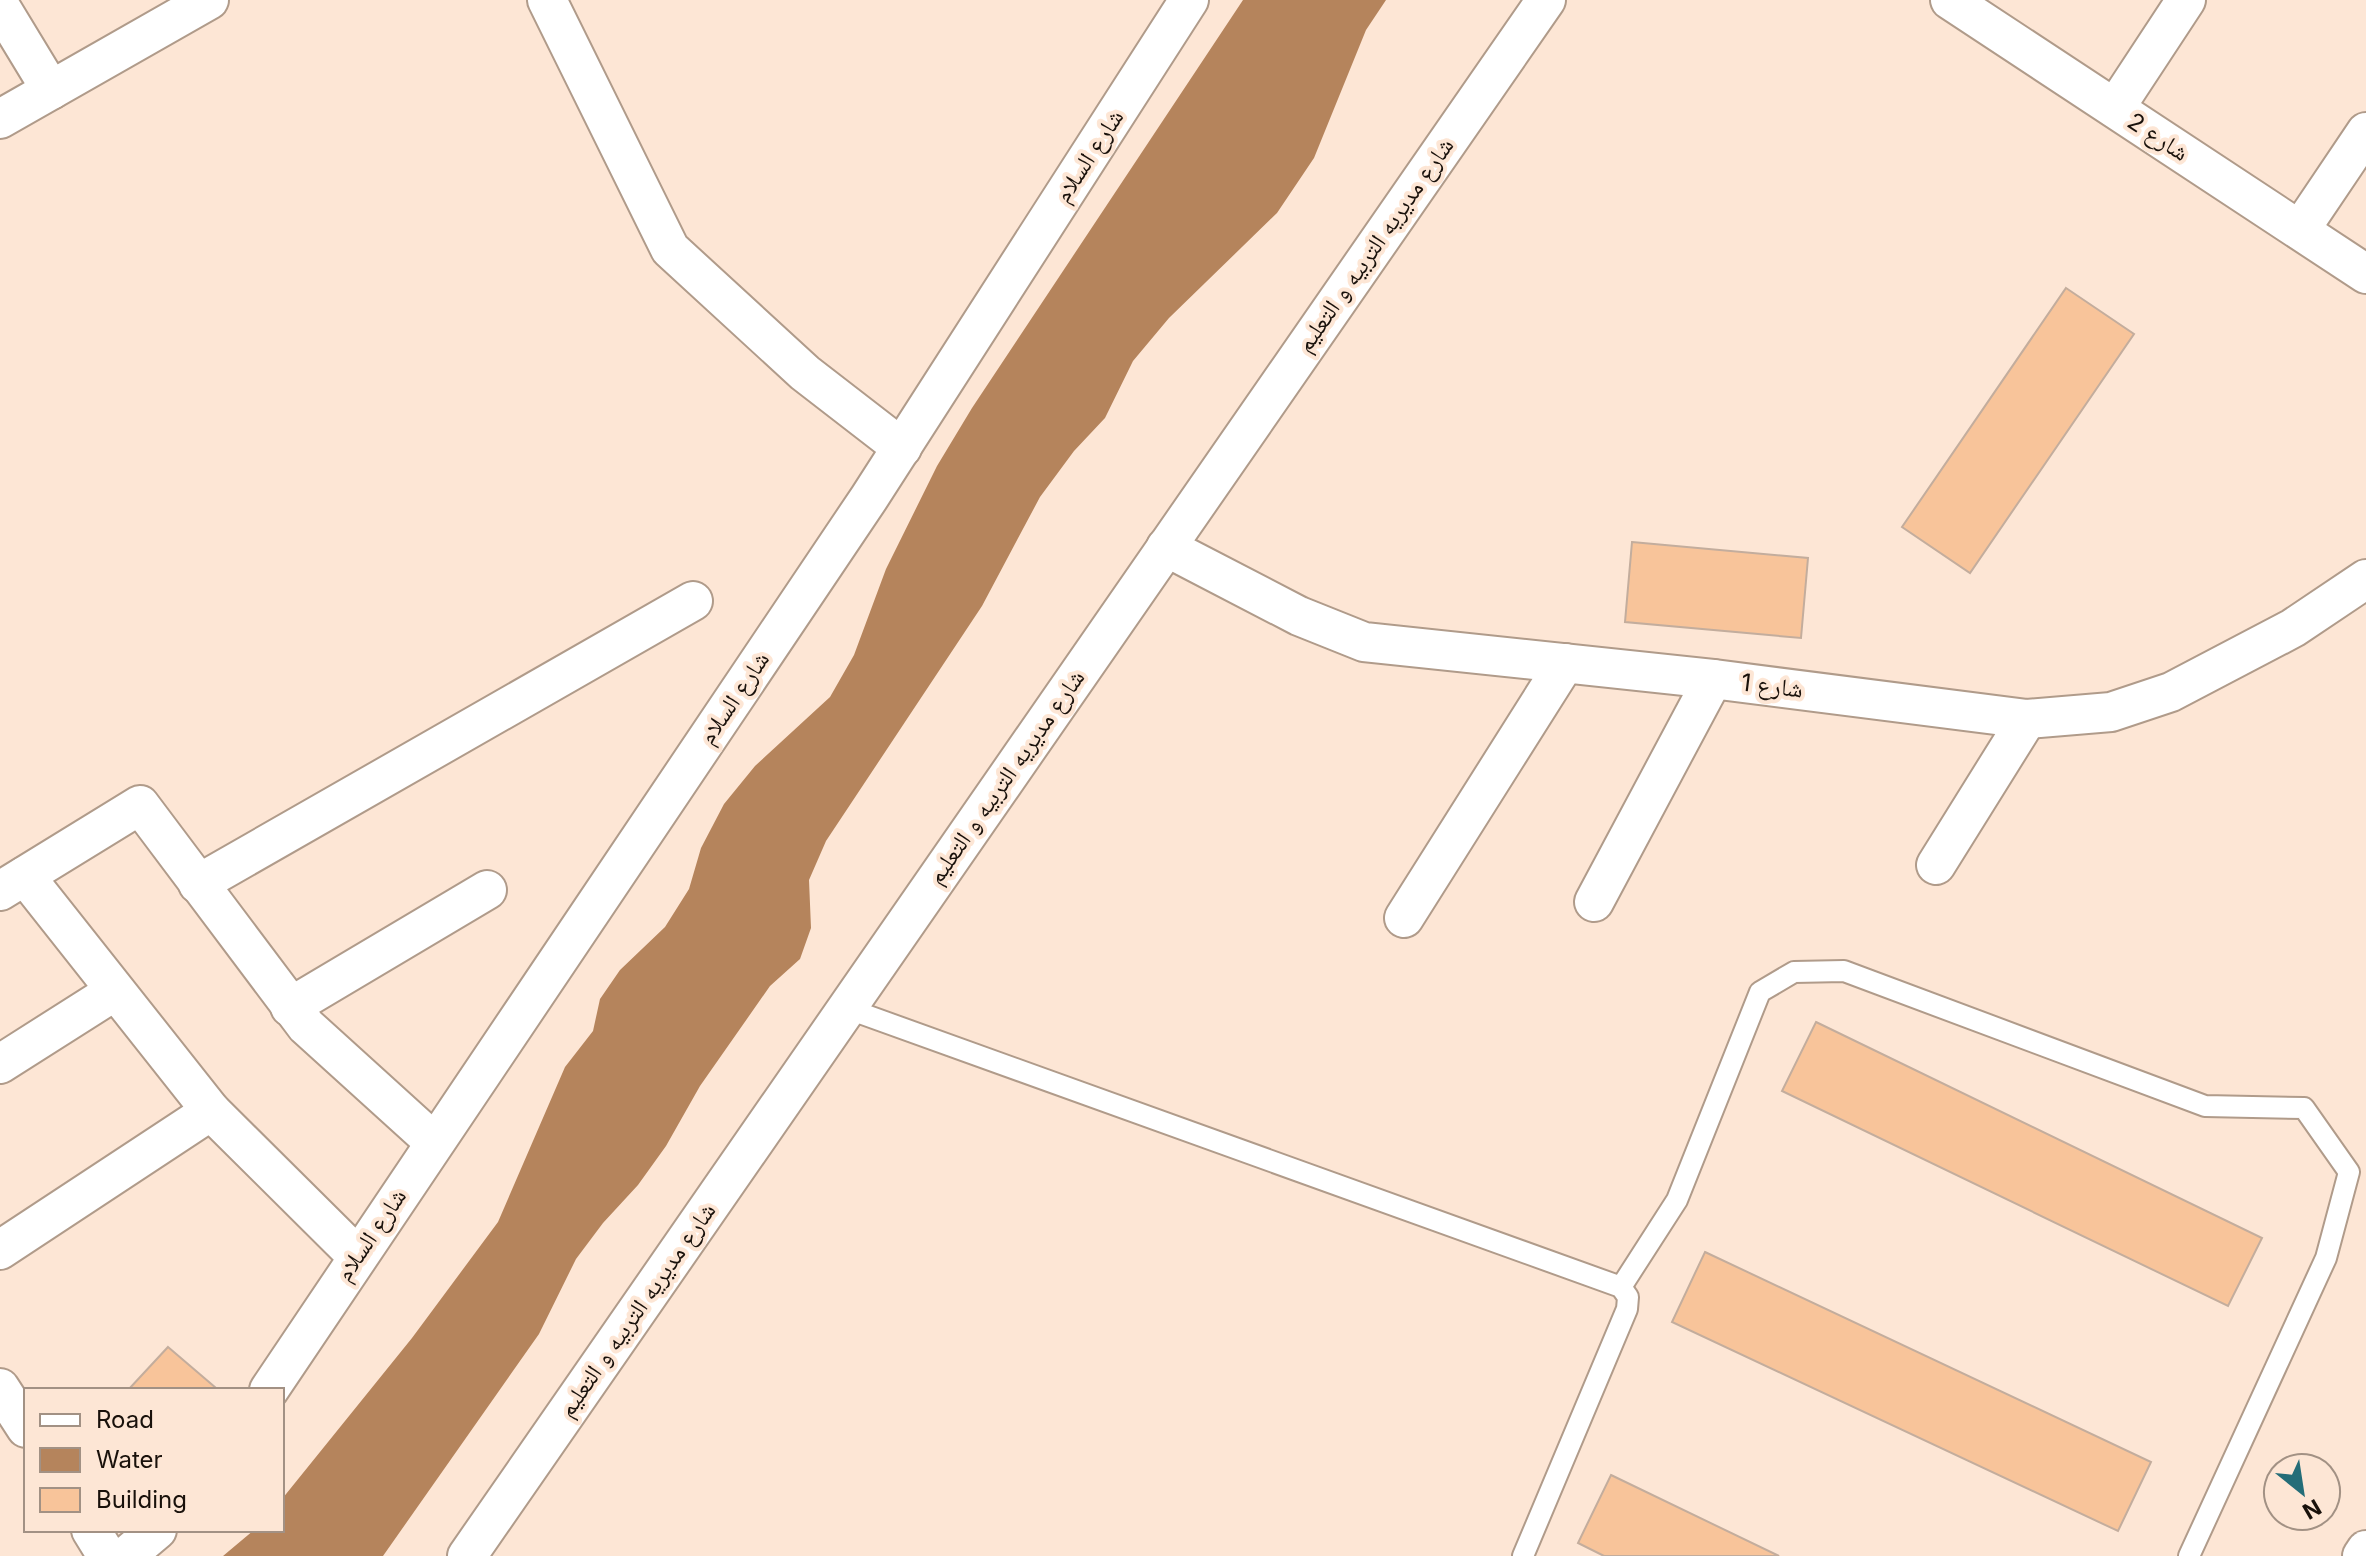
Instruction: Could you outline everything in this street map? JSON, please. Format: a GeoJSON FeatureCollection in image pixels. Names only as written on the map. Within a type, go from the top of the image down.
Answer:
{"type":"FeatureCollection","features":[{"type":"Feature","properties":{"kind":"street"},"geometry":{"type":"LineString","coordinates":[[0,119],[209,0]]}},
{"type":"Feature","properties":{"kind":"street"},"geometry":{"type":"LineString","coordinates":[[547,0],[670,249],[805,373],[902,448]]}},
{"type":"Feature","properties":{"kind":"street","name":"شارع السلام"},"geometry":{"type":"LineString","coordinates":[[270,1388],[902,448],[1189,0]]}},
{"type":"Feature","properties":{"kind":"street","name":"شارع مديريه التربيه و التعليم"},"geometry":{"type":"LineString","coordinates":[[467,1556],[1546,0]]}},
{"type":"Feature","properties":{"kind":"street","name":"شارع 2"},"geometry":{"type":"LineString","coordinates":[[1950,0],[2366,274]]}},
{"type":"Feature","properties":{"kind":"street"},"geometry":{"type":"LineString","coordinates":[[2115,108],[2186,0]]}},
{"type":"Feature","properties":{"kind":"street"},"geometry":{"type":"LineString","coordinates":[[0,6],[51,90]]}},
{"type":"Feature","properties":{"kind":"street"},"geometry":{"type":"LineString","coordinates":[[2300,230],[2366,132]]}},
{"type":"Feature","properties":{"kind":"street","name":"شارع 1"},"geometry":{"type":"LineString","coordinates":[[1166,547],[1299,616],[1364,642],[1713,679],[2027,719],[2111,712],[2171,692],[2293,628],[2366,579]]}},
{"type":"Feature","properties":{"kind":"street"},"geometry":{"type":"LineString","coordinates":[[198,884],[693,601]]}},
{"type":"Feature","properties":{"kind":"street"},"geometry":{"type":"LineString","coordinates":[[1404,918],[1565,663]]}},
{"type":"Feature","properties":{"kind":"street"},"geometry":{"type":"LineString","coordinates":[[1594,902],[1713,679]]}},
{"type":"Feature","properties":{"kind":"street"},"geometry":{"type":"LineString","coordinates":[[1936,865],[2027,719]]}},
{"type":"Feature","properties":{"kind":"street"},"geometry":{"type":"LineString","coordinates":[[357,1256],[211,1111],[115,991],[12,884],[140,805],[290,1007],[330,1051],[434,1142]]}},
{"type":"Feature","properties":{"kind":"street"},"geometry":{"type":"LineString","coordinates":[[290,1007],[487,890]]}},
{"type":"Feature","properties":{"kind":"street"},"geometry":{"type":"LineString","coordinates":[[0,1064],[115,991]]}},
{"type":"Feature","properties":{"kind":"street"},"geometry":{"type":"LineString","coordinates":[[0,1250],[211,1111]]}},
{"type":"Feature","properties":{"kind":"street"},"geometry":{"type":"LineString","coordinates":[[0,1388],[24,1425]]}},
{"type":"Feature","properties":{"kind":"street"},"geometry":{"type":"LineString","coordinates":[[92,1532],[107,1556]]}},
{"type":"Feature","properties":{"kind":"street"},"geometry":{"type":"LineString","coordinates":[[126,1556],[155,1532]]}},
{"type":"Feature","properties":{"kind":"street"},"geometry":{"type":"LineString","coordinates":[[2362,1556],[2366,1550]]}},
{"type":"Feature","properties":{"kind":"lane"},"geometry":{"type":"LineString","coordinates":[[1621,1287],[1677,1200],[1760,992],[1794,972],[1844,971],[2205,1106],[2304,1108],[2349,1172],[2326,1258],[2189,1556]]}},
{"type":"Feature","properties":{"kind":"lane"},"geometry":{"type":"LineString","coordinates":[[846,1008],[1621,1287],[1628,1297],[1627,1309],[1523,1556]]}},
{"type":"Feature","properties":{"kind":"water"},"geometry":{"type":"Polygon","coordinates":[[[1243,0],[1386,0],[1366,30],[1314,158],[1277,213],[1169,318],[1133,361],[1105,418],[1074,451],[1040,497],[982,606],[826,841],[809,880],[811,928],[800,959],[770,986],[700,1086],[666,1146],[576,1259],[539,1334],[383,1556],[223,1556],[252,1532],[284,1532],[284,1497],[412,1338],[498,1222],[565,1067],[593,1031],[600,999],[620,970],[665,927],[689,889],[701,848],[724,804],[755,766],[830,697],[854,655],[886,569],[937,466],[972,408],[1243,0]]]}},
{"type":"Feature","properties":{"kind":"building"},"geometry":{"type":"Polygon","coordinates":[[[2066,288],[2134,334],[1970,573],[1902,527],[2066,288]]]}},
{"type":"Feature","properties":{"kind":"building"},"geometry":{"type":"Polygon","coordinates":[[[1632,542],[1808,558],[1801,638],[1625,622],[1632,542]]]}},
{"type":"Feature","properties":{"kind":"building"},"geometry":{"type":"Polygon","coordinates":[[[1816,1022],[2262,1238],[2228,1306],[1782,1091],[1816,1022]]]}},
{"type":"Feature","properties":{"kind":"building"},"geometry":{"type":"Polygon","coordinates":[[[1705,1252],[2151,1462],[2118,1531],[1672,1322],[1705,1252]]]}},
{"type":"Feature","properties":{"kind":"building"},"geometry":{"type":"Polygon","coordinates":[[[168,1347],[216,1388],[130,1388],[168,1347]]]}},
{"type":"Feature","properties":{"kind":"building"},"geometry":{"type":"Polygon","coordinates":[[[1611,1475],[1779,1556],[1604,1556],[1578,1543],[1611,1475]]]}}]}
